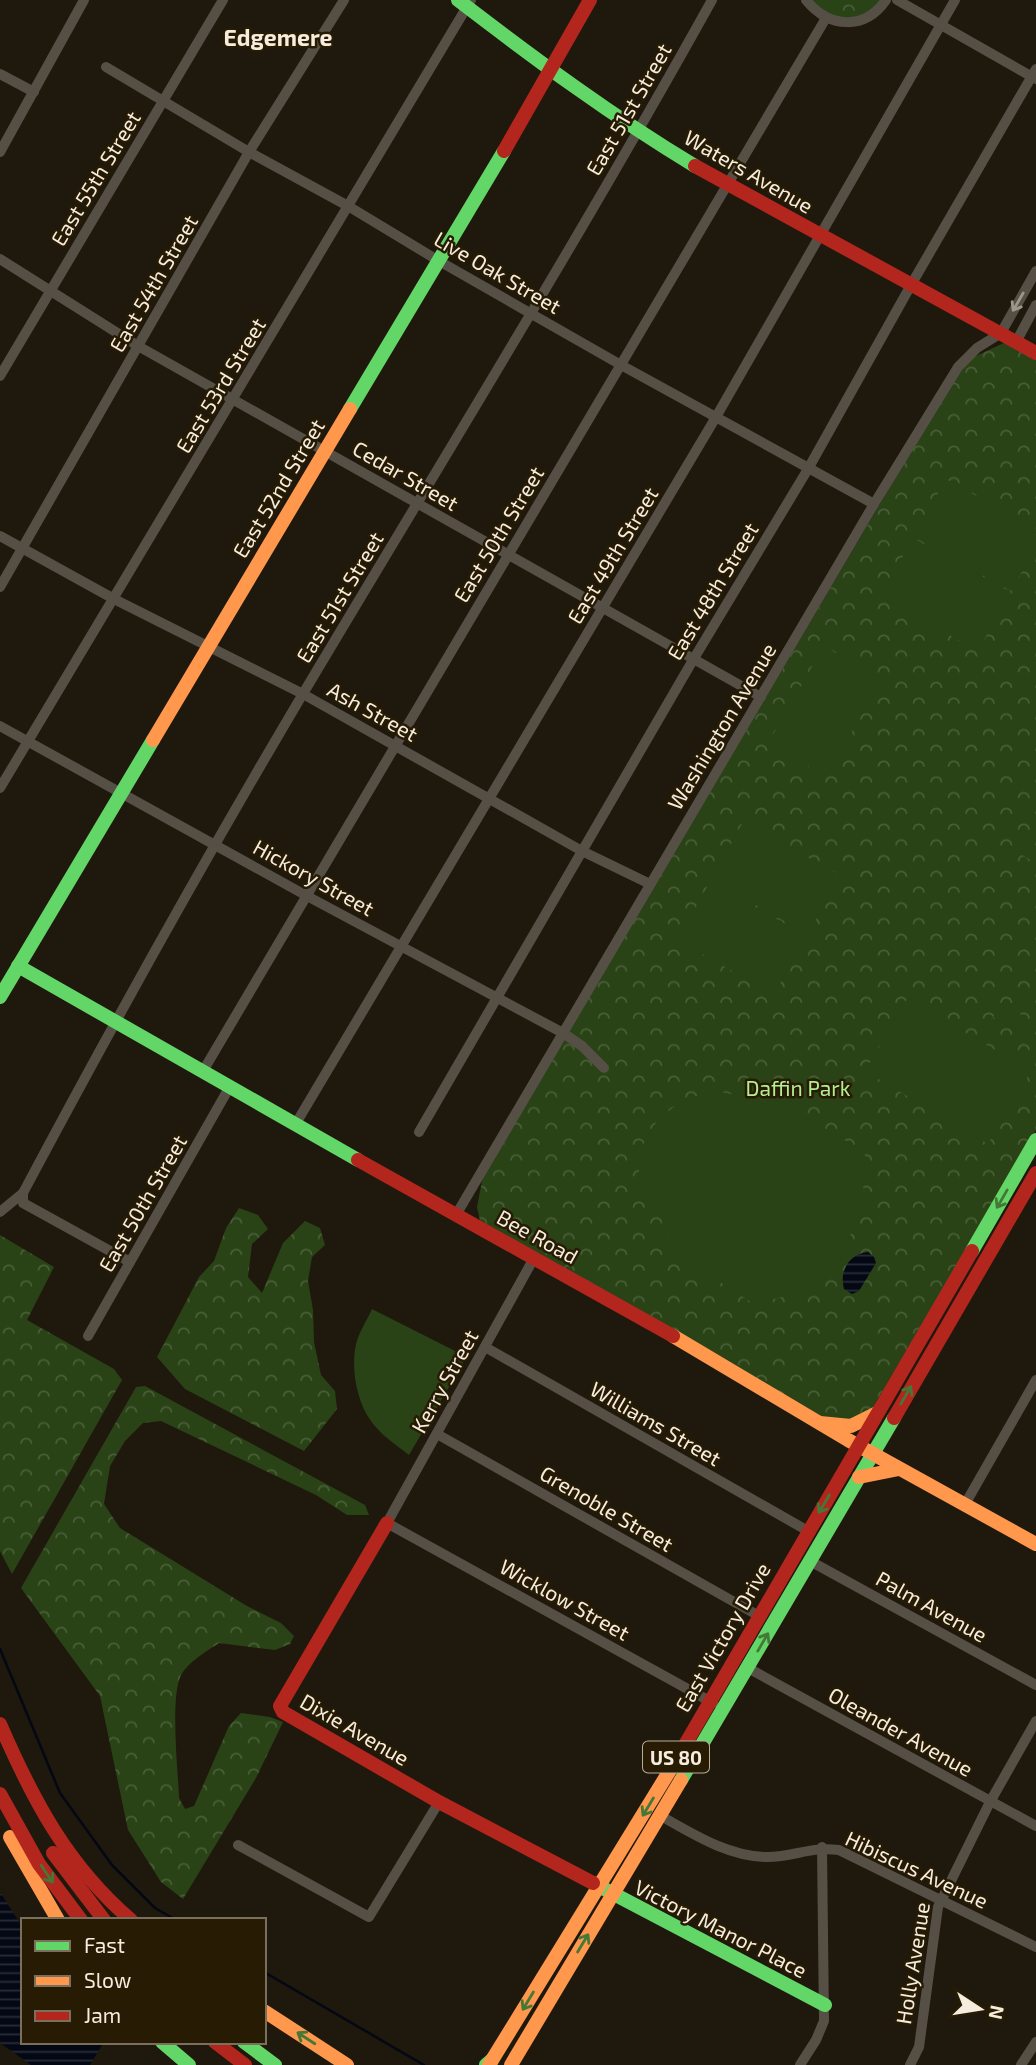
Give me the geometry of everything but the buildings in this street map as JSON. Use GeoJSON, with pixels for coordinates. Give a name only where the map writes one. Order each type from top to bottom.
{"type":"FeatureCollection","features":[{"type":"Feature","properties":{"kind":"main road","name":"East 52nd Street"},"geometry":{"type":"LineString","coordinates":[[0,998],[439,261],[590,0]]}},
{"type":"Feature","properties":{"kind":"main road","name":"Waters Avenue"},"geometry":{"type":"LineString","coordinates":[[466,2],[551,71],[639,132],[727,185],[1036,353]]}},
{"type":"Feature","properties":{"kind":"main road","name":"Bee Road"},"geometry":{"type":"LineString","coordinates":[[18,966],[229,1088],[653,1324],[872,1454],[1036,1544]]}},
{"type":"Feature","properties":{"kind":"main road","name":"East Victory Drive"},"geometry":{"type":"LineString","coordinates":[[489,2063],[648,1808],[1036,1140]]}},
{"type":"Feature","properties":{"kind":"main road","name":"East Victory Drive"},"geometry":{"type":"LineString","coordinates":[[511,2065],[724,1709],[1036,1173]]}},
{"type":"Feature","properties":{"kind":"main road"},"geometry":{"type":"LineString","coordinates":[[820,1423],[852,1426],[877,1413]]}},
{"type":"Feature","properties":{"kind":"main road"},"geometry":{"type":"LineString","coordinates":[[859,1476],[899,1469]]}},
{"type":"Feature","properties":{"kind":"main road","name":"Dixie Avenue"},"geometry":{"type":"LineString","coordinates":[[387,1522],[280,1706],[283,1712],[439,1802],[598,1888]]}},
{"type":"Feature","properties":{"kind":"main road"},"geometry":{"type":"LineString","coordinates":[[0,1724],[20,1771],[50,1828],[82,1871],[112,1905],[128,1918]]}},
{"type":"Feature","properties":{"kind":"main road"},"geometry":{"type":"LineString","coordinates":[[0,1751],[39,1829],[71,1878],[102,1918]]}},
{"type":"Feature","properties":{"kind":"main road"},"geometry":{"type":"LineString","coordinates":[[0,1794],[39,1864],[80,1918]]}},
{"type":"Feature","properties":{"kind":"main road"},"geometry":{"type":"LineString","coordinates":[[0,1815],[57,1918]]}},
{"type":"Feature","properties":{"kind":"main road","name":"Victory Manor Place"},"geometry":{"type":"LineString","coordinates":[[598,1888],[825,2006]]}},
{"type":"Feature","properties":{"kind":"main road"},"geometry":{"type":"LineString","coordinates":[[266,2012],[347,2065]]}},
{"type":"Feature","properties":{"kind":"main road"},"geometry":{"type":"LineString","coordinates":[[165,2044],[190,2065]]}},
{"type":"Feature","properties":{"kind":"main road"},"geometry":{"type":"LineString","coordinates":[[218,2044],[245,2065]]}},
{"type":"Feature","properties":{"kind":"main road"},"geometry":{"type":"LineString","coordinates":[[247,2044],[275,2065]]}},
{"type":"Feature","properties":{"kind":"street"},"geometry":{"type":"LineString","coordinates":[[0,152],[84,0]]}},
{"type":"Feature","properties":{"kind":"street","name":"East 55th Street"},"geometry":{"type":"LineString","coordinates":[[0,376],[165,102],[223,0]]}},
{"type":"Feature","properties":{"kind":"street","name":"East 54th Street"},"geometry":{"type":"LineString","coordinates":[[0,587],[249,152],[344,0]]}},
{"type":"Feature","properties":{"kind":"street","name":"East 51st Street"},"geometry":{"type":"LineString","coordinates":[[0,1212],[23,1193],[114,1021],[215,845],[639,132],[712,0]]}},
{"type":"Feature","properties":{"kind":"street"},"geometry":{"type":"LineString","coordinates":[[806,0],[815,11],[826,18],[848,22],[862,20],[879,9],[886,0]]}},
{"type":"Feature","properties":{"kind":"street"},"geometry":{"type":"LineString","coordinates":[[897,0],[1034,75]]}},
{"type":"Feature","properties":{"kind":"street","name":"East 49th Street"},"geometry":{"type":"LineString","coordinates":[[295,1125],[716,417],[955,0]]}},
{"type":"Feature","properties":{"kind":"street","name":"East 53rd Street"},"geometry":{"type":"LineString","coordinates":[[0,788],[234,399],[466,2]]}},
{"type":"Feature","properties":{"kind":"street","name":"East 50th Street"},"geometry":{"type":"LineString","coordinates":[[203,1071],[826,18]]}},
{"type":"Feature","properties":{"kind":"street","name":"Live Oak Street"},"geometry":{"type":"LineString","coordinates":[[106,67],[529,313],[874,504]]}},
{"type":"Feature","properties":{"kind":"street"},"geometry":{"type":"LineString","coordinates":[[0,74],[34,92]]}},
{"type":"Feature","properties":{"kind":"street","name":"East 48th Street"},"geometry":{"type":"LineString","coordinates":[[419,1132],[693,660],[808,469],[911,285],[1034,75]]}},
{"type":"Feature","properties":{"kind":"street","name":"Cedar Street"},"geometry":{"type":"LineString","coordinates":[[0,259],[138,346],[761,697]]}},
{"type":"Feature","properties":{"kind":"street","name":"Washington Avenue"},"geometry":{"type":"LineString","coordinates":[[456,1214],[874,504],[958,367],[977,348],[1001,333],[1036,271]]}},
{"type":"Feature","properties":{"kind":"street"},"geometry":{"type":"LineString","coordinates":[[1016,342],[1036,305]]}},
{"type":"Feature","properties":{"kind":"street","name":"Ash Street"},"geometry":{"type":"LineString","coordinates":[[0,536],[114,599],[303,694],[582,851],[650,884]]}},
{"type":"Feature","properties":{"kind":"street","name":"Hickory Street"},"geometry":{"type":"LineString","coordinates":[[0,726],[307,896],[563,1033],[582,1046],[604,1069]]}},
{"type":"Feature","properties":{"kind":"street","name":"East 50th Street"},"geometry":{"type":"LineString","coordinates":[[88,1336],[229,1088]]}},
{"type":"Feature","properties":{"kind":"street"},"geometry":{"type":"LineString","coordinates":[[23,1193],[23,1203],[130,1262]]}},
{"type":"Feature","properties":{"kind":"street","name":"Kerry Street"},"geometry":{"type":"LineString","coordinates":[[387,1522],[534,1258]]}},
{"type":"Feature","properties":{"kind":"street"},"geometry":{"type":"LineString","coordinates":[[965,1262],[979,1270]]}},
{"type":"Feature","properties":{"kind":"street","name":"Williams Street"},"geometry":{"type":"LineString","coordinates":[[485,1347],[808,1531]]}},
{"type":"Feature","properties":{"kind":"street"},"geometry":{"type":"LineString","coordinates":[[964,1506],[1036,1380]]}},
{"type":"Feature","properties":{"kind":"street","name":"Grenoble Street"},"geometry":{"type":"LineString","coordinates":[[437,1434],[759,1616]]}},
{"type":"Feature","properties":{"kind":"street","name":"Wicklow Street"},"geometry":{"type":"LineString","coordinates":[[387,1522],[724,1709]]}},
{"type":"Feature","properties":{"kind":"street","name":"Palm Avenue"},"geometry":{"type":"LineString","coordinates":[[810,1562],[1036,1685]]}},
{"type":"Feature","properties":{"kind":"street","name":"Oleander Avenue"},"geometry":{"type":"LineString","coordinates":[[748,1668],[1036,1826]]}},
{"type":"Feature","properties":{"kind":"street","name":"Holly Avenue"},"geometry":{"type":"LineString","coordinates":[[910,2065],[919,2047],[940,1901],[990,1802],[1036,1721]]}},
{"type":"Feature","properties":{"kind":"street"},"geometry":{"type":"LineString","coordinates":[[237,1845],[369,1917],[439,1802]]}},
{"type":"Feature","properties":{"kind":"street","name":"Hibiscus Avenue"},"geometry":{"type":"LineString","coordinates":[[661,1816],[701,1838],[754,1856],[771,1857],[822,1847],[839,1850],[1036,1947]]}},
{"type":"Feature","properties":{"kind":"street"},"geometry":{"type":"LineString","coordinates":[[800,2065],[824,2021],[822,1847]]}},
{"type":"Feature","properties":{"kind":"street"},"geometry":{"type":"LineString","coordinates":[[1021,2065],[1036,2042]]}},
{"type":"Feature","properties":{"kind":"green space"},"geometry":{"type":"Polygon","coordinates":[[[806,0],[886,0],[871,15],[837,21],[806,0]]]}},
{"type":"Feature","properties":{"kind":"green space","name":"Daffin Park"},"geometry":{"type":"Polygon","coordinates":[[[1006,342],[1036,359],[1036,1130],[872,1409],[844,1424],[808,1412],[480,1221],[477,1207],[483,1176],[965,361],[1006,342]]]}},
{"type":"Feature","properties":{"kind":"green space"},"geometry":{"type":"Polygon","coordinates":[[[946,479],[1036,529],[1036,547],[1011,591],[914,537],[946,479]]]}},
{"type":"Feature","properties":{"kind":"green space"},"geometry":{"type":"Polygon","coordinates":[[[913,538],[1010,592],[978,651],[881,597],[913,538]]]}},
{"type":"Feature","properties":{"kind":"green space"},"geometry":{"type":"Polygon","coordinates":[[[824,646],[882,680],[826,776],[768,743],[824,646]]]}},
{"type":"Feature","properties":{"kind":"green space"},"geometry":{"type":"Polygon","coordinates":[[[743,822],[840,875],[808,934],[711,880],[743,822]]]}},
{"type":"Feature","properties":{"kind":"green space"},"geometry":{"type":"Polygon","coordinates":[[[1024,840],[1036,847],[1036,863],[1017,852],[1024,840]]]}},
{"type":"Feature","properties":{"kind":"green space"},"geometry":{"type":"Polygon","coordinates":[[[710,882],[807,936],[774,994],[677,940],[710,882]]]}},
{"type":"Feature","properties":{"kind":"green space"},"geometry":{"type":"Polygon","coordinates":[[[907,999],[1031,1071],[988,1144],[865,1071],[907,999]]]}},
{"type":"Feature","properties":{"kind":"green space"},"geometry":{"type":"Polygon","coordinates":[[[1002,1002],[1026,1018],[1017,1032],[993,1017],[1002,1002]]]}},
{"type":"Feature","properties":{"kind":"green space"},"geometry":{"type":"Polygon","coordinates":[[[743,1082],[865,1152],[862,1215],[820,1287],[754,1304],[664,1245],[673,1227],[650,1204],[642,1187],[639,1170],[646,1138],[667,1112],[681,1103],[709,1092],[735,1095],[743,1082]]]}},
{"type":"Feature","properties":{"kind":"green space"},"geometry":{"type":"Polygon","coordinates":[[[239,1208],[258,1215],[268,1229],[252,1244],[248,1277],[262,1293],[283,1243],[305,1221],[320,1228],[325,1245],[312,1257],[308,1281],[313,1310],[314,1342],[321,1375],[335,1391],[337,1409],[304,1451],[185,1389],[157,1357],[199,1277],[214,1261],[226,1228],[239,1208]]]}},
{"type":"Feature","properties":{"kind":"green space"},"geometry":{"type":"Polygon","coordinates":[[[0,1235],[54,1267],[27,1320],[114,1369],[122,1380],[12,1574],[0,1551],[0,1235]]]}},
{"type":"Feature","properties":{"kind":"green space"},"geometry":{"type":"Polygon","coordinates":[[[372,1309],[461,1354],[463,1363],[409,1455],[373,1423],[358,1392],[354,1362],[356,1344],[372,1309]]]}},
{"type":"Feature","properties":{"kind":"green space"},"geometry":{"type":"Polygon","coordinates":[[[145,1386],[365,1505],[369,1515],[347,1515],[316,1495],[161,1421],[143,1423],[125,1441],[110,1466],[104,1504],[120,1528],[247,1606],[281,1623],[294,1636],[290,1644],[275,1650],[219,1643],[193,1661],[181,1675],[176,1700],[176,1735],[179,1798],[185,1809],[194,1806],[229,1726],[241,1713],[270,1717],[283,1722],[256,1778],[183,1899],[161,1882],[128,1830],[100,1696],[21,1588],[136,1387],[145,1386]]]}},
{"type":"Feature","properties":{"kind":"shaded area"},"geometry":{"type":"Polygon","coordinates":[[[868,1252],[876,1263],[859,1291],[852,1294],[844,1289],[844,1270],[856,1256],[868,1252]]]}},
{"type":"Feature","properties":{"kind":"shaded area"},"geometry":{"type":"Polygon","coordinates":[[[0,1892],[21,1925],[21,2044],[103,2044],[90,2065],[31,2065],[0,2043],[0,1892]]]}},
{"type":"Feature","properties":{"kind":"waterway"},"geometry":{"type":"LineString","coordinates":[[0,1649],[60,1793],[112,1865],[155,1908],[172,1918]]}},
{"type":"Feature","properties":{"kind":"waterway"},"geometry":{"type":"LineString","coordinates":[[266,1973],[424,2065]]}},
{"type":"Feature","properties":{"kind":"traffic: fast"},"geometry":{"type":"LineString","coordinates":[[458,0],[574,86],[695,166]]}},
{"type":"Feature","properties":{"kind":"traffic: fast"},"geometry":{"type":"LineString","coordinates":[[350,409],[504,151]]}},
{"type":"Feature","properties":{"kind":"traffic: fast"},"geometry":{"type":"LineString","coordinates":[[0,997],[153,740]]}},
{"type":"Feature","properties":{"kind":"traffic: fast"},"geometry":{"type":"LineString","coordinates":[[18,966],[358,1160]]}},
{"type":"Feature","properties":{"kind":"traffic: fast"},"geometry":{"type":"LineString","coordinates":[[972,1251],[1036,1140]]}},
{"type":"Feature","properties":{"kind":"traffic: fast"},"geometry":{"type":"LineString","coordinates":[[681,1780],[894,1418]]}},
{"type":"Feature","properties":{"kind":"traffic: fast"},"geometry":{"type":"LineString","coordinates":[[593,1883],[825,2005]]}},
{"type":"Feature","properties":{"kind":"traffic: fast"},"geometry":{"type":"LineString","coordinates":[[164,2044],[189,2065]]}},
{"type":"Feature","properties":{"kind":"traffic: fast"},"geometry":{"type":"LineString","coordinates":[[247,2044],[275,2065]]}},
{"type":"Feature","properties":{"kind":"traffic: fast"},"geometry":{"type":"LineString","coordinates":[[486,2065],[492,2060]]}},
{"type":"Feature","properties":{"kind":"traffic: slow"},"geometry":{"type":"LineString","coordinates":[[153,740],[350,409]]}},
{"type":"Feature","properties":{"kind":"traffic: slow"},"geometry":{"type":"LineString","coordinates":[[673,1336],[848,1440],[1036,1544]]}},
{"type":"Feature","properties":{"kind":"traffic: slow"},"geometry":{"type":"LineString","coordinates":[[820,1423],[851,1426],[877,1413]]}},
{"type":"Feature","properties":{"kind":"traffic: slow"},"geometry":{"type":"LineString","coordinates":[[859,1477],[899,1469]]}},
{"type":"Feature","properties":{"kind":"traffic: slow"},"geometry":{"type":"LineString","coordinates":[[489,2065],[675,1762]]}},
{"type":"Feature","properties":{"kind":"traffic: slow"},"geometry":{"type":"LineString","coordinates":[[511,2065],[681,1780]]}},
{"type":"Feature","properties":{"kind":"traffic: slow"},"geometry":{"type":"LineString","coordinates":[[10,1837],[57,1918]]}},
{"type":"Feature","properties":{"kind":"traffic: slow"},"geometry":{"type":"LineString","coordinates":[[266,2012],[347,2065]]}},
{"type":"Feature","properties":{"kind":"traffic: jam"},"geometry":{"type":"LineString","coordinates":[[504,151],[590,0]]}},
{"type":"Feature","properties":{"kind":"traffic: jam"},"geometry":{"type":"LineString","coordinates":[[695,166],[1036,353]]}},
{"type":"Feature","properties":{"kind":"traffic: jam"},"geometry":{"type":"LineString","coordinates":[[358,1160],[673,1336]]}},
{"type":"Feature","properties":{"kind":"traffic: jam"},"geometry":{"type":"LineString","coordinates":[[894,1418],[1036,1173]]}},
{"type":"Feature","properties":{"kind":"traffic: jam"},"geometry":{"type":"LineString","coordinates":[[675,1762],[972,1251]]}},
{"type":"Feature","properties":{"kind":"traffic: jam"},"geometry":{"type":"LineString","coordinates":[[387,1523],[280,1706],[283,1712],[439,1802],[593,1883]]}},
{"type":"Feature","properties":{"kind":"traffic: jam"},"geometry":{"type":"LineString","coordinates":[[0,1724],[25,1779],[54,1830],[88,1877],[129,1918]]}},
{"type":"Feature","properties":{"kind":"traffic: jam"},"geometry":{"type":"LineString","coordinates":[[0,1794],[39,1864],[80,1918]]}},
{"type":"Feature","properties":{"kind":"traffic: jam"},"geometry":{"type":"LineString","coordinates":[[53,1853],[102,1918]]}},
{"type":"Feature","properties":{"kind":"traffic: jam"},"geometry":{"type":"LineString","coordinates":[[218,2044],[245,2065]]}},
{"type":"Feature","properties":{"kind":"district","name":"Edgemere"},"geometry":{"type":"Point","coordinates":[278,37]}}]}
